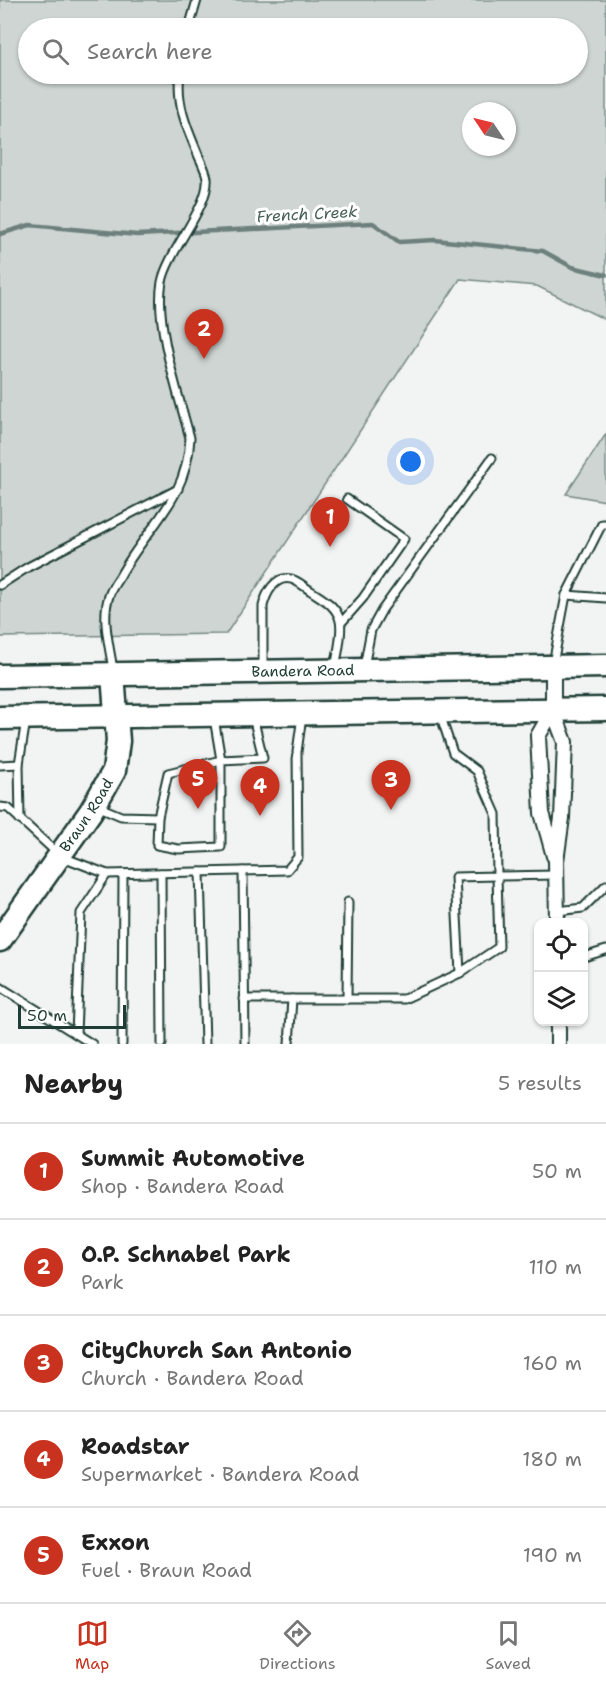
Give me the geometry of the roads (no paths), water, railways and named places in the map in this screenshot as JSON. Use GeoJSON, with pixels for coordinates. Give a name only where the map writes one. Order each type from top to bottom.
{"type":"FeatureCollection","features":[{"type":"Feature","properties":{"kind":"main road","name":"Bandera Road"},"geometry":{"type":"LineString","coordinates":[[0,676],[606,666]]}},
{"type":"Feature","properties":{"kind":"main road","name":"Braun Road"},"geometry":{"type":"LineString","coordinates":[[0,940],[95,806],[114,771],[118,741],[113,674]]}},
{"type":"Feature","properties":{"kind":"main road"},"geometry":{"type":"LineString","coordinates":[[0,718],[606,709]]}},
{"type":"Feature","properties":{"kind":"street"},"geometry":{"type":"LineString","coordinates":[[553,667],[553,710],[565,742],[562,818],[556,861],[557,917]]}},
{"type":"Feature","properties":{"kind":"street"},"geometry":{"type":"LineString","coordinates":[[553,710],[538,736],[542,813],[556,861]]}},
{"type":"Feature","properties":{"kind":"street"},"geometry":{"type":"LineString","coordinates":[[558,1026],[558,1044]]}},
{"type":"Feature","properties":{"kind":"lane"},"geometry":{"type":"LineString","coordinates":[[192,18],[197,0]]}},
{"type":"Feature","properties":{"kind":"lane"},"geometry":{"type":"LineString","coordinates":[[113,674],[106,616],[108,597],[126,565],[171,502],[183,478],[189,456],[190,438],[159,306],[162,280],[199,206],[205,192],[207,178],[183,118],[177,90],[178,84]]}},
{"type":"Feature","properties":{"kind":"lane"},"geometry":{"type":"LineString","coordinates":[[363,670],[371,630],[382,610],[492,458]]}},
{"type":"Feature","properties":{"kind":"lane"},"geometry":{"type":"LineString","coordinates":[[0,585],[28,567],[178,489]]}},
{"type":"Feature","properties":{"kind":"lane"},"geometry":{"type":"LineString","coordinates":[[341,622],[363,598],[404,539],[347,499]]}},
{"type":"Feature","properties":{"kind":"lane"},"geometry":{"type":"LineString","coordinates":[[553,667],[566,595],[602,524],[606,524]]}},
{"type":"Feature","properties":{"kind":"lane"},"geometry":{"type":"LineString","coordinates":[[263,671],[263,606],[266,596],[273,585],[282,580],[291,579],[327,602],[336,611],[341,622],[335,670]]}},
{"type":"Feature","properties":{"kind":"lane"},"geometry":{"type":"LineString","coordinates":[[566,595],[606,598]]}},
{"type":"Feature","properties":{"kind":"lane"},"geometry":{"type":"LineString","coordinates":[[244,999],[404,999],[460,973],[498,947],[496,814],[477,771],[453,753],[439,712]]}},
{"type":"Feature","properties":{"kind":"lane"},"geometry":{"type":"LineString","coordinates":[[214,715],[221,760],[221,847],[178,849],[157,845],[158,817],[168,772],[221,760],[263,758],[253,714]]}},
{"type":"Feature","properties":{"kind":"lane"},"geometry":{"type":"LineString","coordinates":[[0,807],[8,808],[60,856],[107,874],[287,870],[298,857],[297,752],[302,714]]}},
{"type":"Feature","properties":{"kind":"lane"},"geometry":{"type":"LineString","coordinates":[[20,820],[19,764],[26,717]]}},
{"type":"Feature","properties":{"kind":"lane"},"geometry":{"type":"LineString","coordinates":[[0,765],[19,764]]}},
{"type":"Feature","properties":{"kind":"lane"},"geometry":{"type":"LineString","coordinates":[[95,806],[121,816],[158,817]]}},
{"type":"Feature","properties":{"kind":"lane"},"geometry":{"type":"LineString","coordinates":[[243,871],[245,1044]]}},
{"type":"Feature","properties":{"kind":"lane"},"geometry":{"type":"LineString","coordinates":[[201,872],[205,1044]]}},
{"type":"Feature","properties":{"kind":"lane"},"geometry":{"type":"LineString","coordinates":[[161,873],[162,1044]]}},
{"type":"Feature","properties":{"kind":"lane"},"geometry":{"type":"LineString","coordinates":[[76,1034],[81,912],[107,874]]}},
{"type":"Feature","properties":{"kind":"lane"},"geometry":{"type":"LineString","coordinates":[[122,1044],[123,874]]}},
{"type":"Feature","properties":{"kind":"lane"},"geometry":{"type":"LineString","coordinates":[[460,973],[455,877],[556,875]]}},
{"type":"Feature","properties":{"kind":"lane"},"geometry":{"type":"LineString","coordinates":[[557,917],[583,908],[606,885]]}},
{"type":"Feature","properties":{"kind":"lane"},"geometry":{"type":"LineString","coordinates":[[347,999],[348,902]]}},
{"type":"Feature","properties":{"kind":"lane"},"geometry":{"type":"LineString","coordinates":[[588,956],[606,950]]}},
{"type":"Feature","properties":{"kind":"lane"},"geometry":{"type":"LineString","coordinates":[[0,987],[92,1044]]}},
{"type":"Feature","properties":{"kind":"lane"},"geometry":{"type":"LineString","coordinates":[[289,1044],[292,999]]}},
{"type":"Feature","properties":{"kind":"waterway","name":"French Creek"},"geometry":{"type":"LineString","coordinates":[[0,234],[30,225],[137,235],[373,223],[399,242],[435,240],[543,251],[572,267],[606,275]]}},
{"type":"Feature","properties":{"kind":"place","name":"O.P. Schnabel Park"},"geometry":{"type":"Point","coordinates":[204,359]}},
{"type":"Feature","properties":{"kind":"place","name":"Summit Automotive"},"geometry":{"type":"Point","coordinates":[330,547]}},
{"type":"Feature","properties":{"kind":"place","name":"Exxon"},"geometry":{"type":"Point","coordinates":[198,809]}},
{"type":"Feature","properties":{"kind":"place","name":"CityChurch San Antonio"},"geometry":{"type":"Point","coordinates":[391,810]}},
{"type":"Feature","properties":{"kind":"place","name":"Roadstar"},"geometry":{"type":"Point","coordinates":[260,816]}}]}
